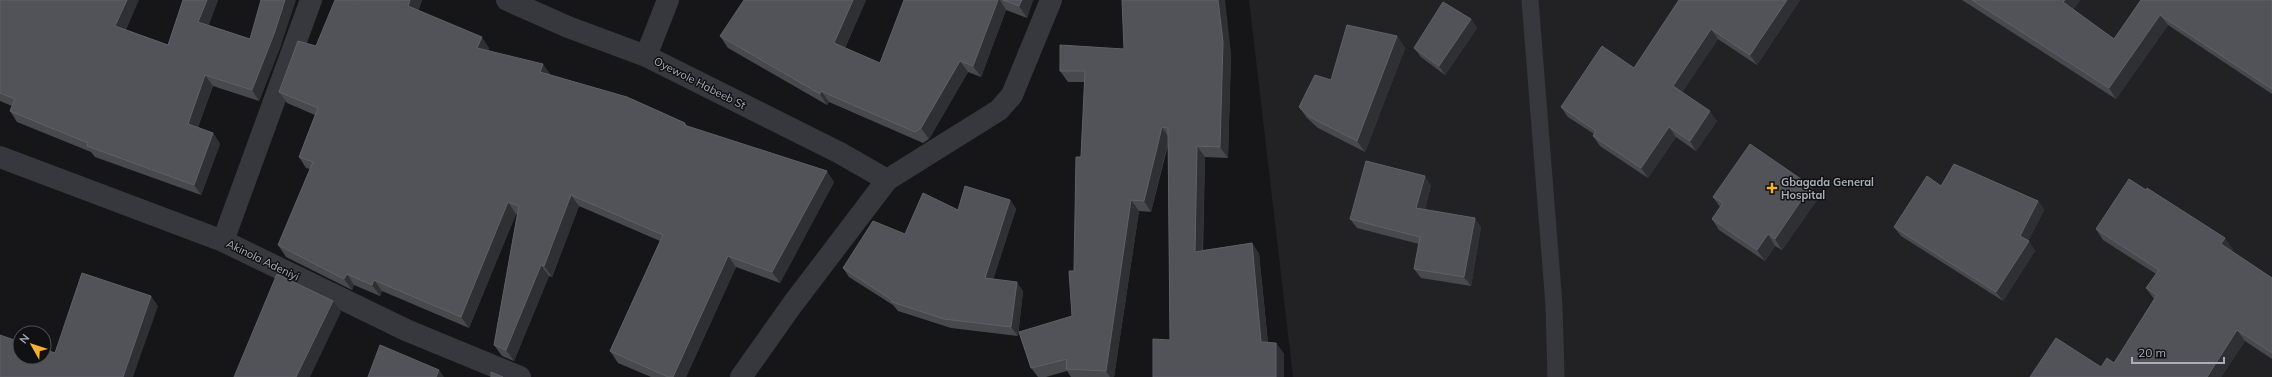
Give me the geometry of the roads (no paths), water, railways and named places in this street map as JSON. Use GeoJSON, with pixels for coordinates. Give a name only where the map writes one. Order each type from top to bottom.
{"type":"FeatureCollection","features":[{"type":"Feature","properties":{"kind":"street"},"geometry":{"type":"LineString","coordinates":[[223,241],[310,0]]}},
{"type":"Feature","properties":{"kind":"street","name":"Oyewole Habeeb St"},"geometry":{"type":"LineString","coordinates":[[507,0],[549,17],[568,27],[646,56],[840,153],[887,180]]}},
{"type":"Feature","properties":{"kind":"street"},"geometry":{"type":"LineString","coordinates":[[646,56],[668,0]]}},
{"type":"Feature","properties":{"kind":"street"},"geometry":{"type":"LineString","coordinates":[[741,377],[792,305],[887,180],[999,110],[1012,95],[1051,0]]}},
{"type":"Feature","properties":{"kind":"street","name":"Akinola Adeniyi"},"geometry":{"type":"LineString","coordinates":[[0,157],[223,241],[406,330],[520,377]]}},
{"type":"Feature","properties":{"kind":"lane"},"geometry":{"type":"LineString","coordinates":[[1530,0],[1554,304],[1556,377]]}},
{"type":"Feature","properties":{"kind":"place","name":"Gbagada General Hospital"},"geometry":{"type":"Point","coordinates":[1772,188]}}]}
